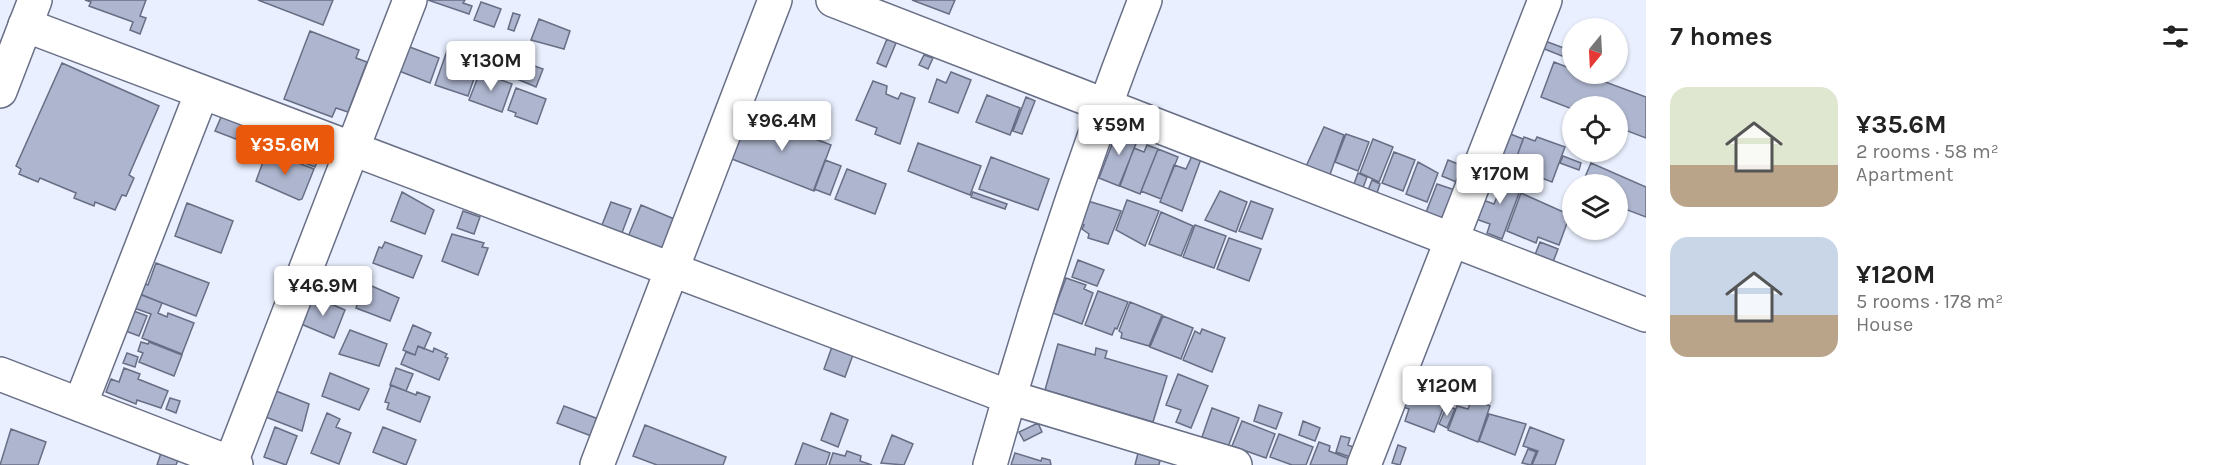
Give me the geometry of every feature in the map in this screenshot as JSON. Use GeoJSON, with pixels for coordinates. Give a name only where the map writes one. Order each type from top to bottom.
{"type":"FeatureCollection","features":[{"type":"Feature","properties":{"kind":"street"},"geometry":{"type":"LineString","coordinates":[[0,374],[233,464],[410,0]]}},
{"type":"Feature","properties":{"kind":"street"},"geometry":{"type":"LineString","coordinates":[[597,465],[674,270],[775,0]]}},
{"type":"Feature","properties":{"kind":"street"},"geometry":{"type":"LineString","coordinates":[[832,0],[1646,315]]}},
{"type":"Feature","properties":{"kind":"street"},"geometry":{"type":"LineString","coordinates":[[990,465],[1009,397],[1104,106],[1145,0]]}},
{"type":"Feature","properties":{"kind":"street"},"geometry":{"type":"LineString","coordinates":[[1364,465],[1545,0]]}},
{"type":"Feature","properties":{"kind":"street"},"geometry":{"type":"LineString","coordinates":[[0,91],[30,13],[202,92],[1009,397],[1235,465]]}},
{"type":"Feature","properties":{"kind":"street"},"geometry":{"type":"LineString","coordinates":[[80,405],[202,92]]}},
{"type":"Feature","properties":{"kind":"building"},"geometry":{"type":"Polygon","coordinates":[[[85,0],[146,0],[140,16],[146,18],[140,34],[130,30],[133,22],[89,6],[91,2],[85,0]]]}},
{"type":"Feature","properties":{"kind":"building"},"geometry":{"type":"Polygon","coordinates":[[[258,0],[333,0],[323,25],[258,0]]]}},
{"type":"Feature","properties":{"kind":"building"},"geometry":{"type":"Polygon","coordinates":[[[428,0],[465,0],[463,3],[472,6],[469,14],[428,0]]]}},
{"type":"Feature","properties":{"kind":"building"},"geometry":{"type":"Polygon","coordinates":[[[912,0],[955,0],[949,14],[912,0]]]}},
{"type":"Feature","properties":{"kind":"building"},"geometry":{"type":"Polygon","coordinates":[[[481,2],[501,9],[494,27],[474,20],[481,2]]]}},
{"type":"Feature","properties":{"kind":"building"},"geometry":{"type":"Polygon","coordinates":[[[513,13],[520,15],[514,31],[508,29],[513,13]]]}},
{"type":"Feature","properties":{"kind":"building"},"geometry":{"type":"Polygon","coordinates":[[[539,19],[570,31],[564,49],[531,40],[539,19]]]}},
{"type":"Feature","properties":{"kind":"building"},"geometry":{"type":"Polygon","coordinates":[[[310,31],[359,50],[356,58],[367,62],[348,112],[336,108],[332,117],[284,99],[310,31]]]}},
{"type":"Feature","properties":{"kind":"building"},"geometry":{"type":"Polygon","coordinates":[[[887,39],[896,43],[886,67],[877,63],[887,39]]]}},
{"type":"Feature","properties":{"kind":"building"},"geometry":{"type":"Polygon","coordinates":[[[1545,41],[1562,47],[1562,56],[1542,48],[1545,41]]]}},
{"type":"Feature","properties":{"kind":"building"},"geometry":{"type":"Polygon","coordinates":[[[407,46],[439,58],[430,83],[399,71],[407,46]]]}},
{"type":"Feature","properties":{"kind":"building"},"geometry":{"type":"Polygon","coordinates":[[[488,46],[523,60],[516,76],[482,62],[488,46]]]}},
{"type":"Feature","properties":{"kind":"building"},"geometry":{"type":"Polygon","coordinates":[[[448,48],[461,53],[459,60],[478,67],[468,96],[435,85],[448,48]]]}},
{"type":"Feature","properties":{"kind":"building"},"geometry":{"type":"Polygon","coordinates":[[[924,55],[933,58],[928,69],[919,65],[924,55]]]}},
{"type":"Feature","properties":{"kind":"building"},"geometry":{"type":"Polygon","coordinates":[[[523,62],[543,69],[536,87],[517,79],[523,62]]]}},
{"type":"Feature","properties":{"kind":"building"},"geometry":{"type":"Polygon","coordinates":[[[1554,62],[1562,65],[1562,84],[1611,84],[1646,97],[1646,138],[1628,131],[1628,96],[1562,96],[1562,105],[1541,97],[1554,62]]]}},
{"type":"Feature","properties":{"kind":"building"},"geometry":{"type":"Polygon","coordinates":[[[62,63],[159,106],[129,175],[134,178],[126,196],[122,195],[115,210],[95,202],[94,206],[74,198],[76,193],[40,178],[38,182],[19,174],[21,169],[16,166],[62,63]]]}},
{"type":"Feature","properties":{"kind":"building"},"geometry":{"type":"Polygon","coordinates":[[[480,72],[512,84],[502,112],[469,100],[480,72]]]}},
{"type":"Feature","properties":{"kind":"building"},"geometry":{"type":"Polygon","coordinates":[[[951,72],[971,80],[958,113],[929,102],[937,79],[946,83],[951,72]]]}},
{"type":"Feature","properties":{"kind":"building"},"geometry":{"type":"Polygon","coordinates":[[[873,81],[887,86],[886,94],[898,99],[901,93],[915,98],[900,144],[875,134],[877,128],[856,120],[873,81]]]}},
{"type":"Feature","properties":{"kind":"building"},"geometry":{"type":"Polygon","coordinates":[[[516,88],[546,99],[537,124],[515,116],[516,113],[508,110],[516,88]]]}},
{"type":"Feature","properties":{"kind":"building"},"geometry":{"type":"Polygon","coordinates":[[[987,95],[1020,108],[1010,135],[976,122],[987,95]]]}},
{"type":"Feature","properties":{"kind":"building"},"geometry":{"type":"Polygon","coordinates":[[[1026,97],[1035,101],[1022,134],[1013,131],[1026,97]]]}},
{"type":"Feature","properties":{"kind":"building"},"geometry":{"type":"Polygon","coordinates":[[[749,114],[831,145],[814,191],[732,159],[749,114]]]}},
{"type":"Feature","properties":{"kind":"building"},"geometry":{"type":"Polygon","coordinates":[[[222,115],[269,130],[262,149],[215,131],[222,115]]]}},
{"type":"Feature","properties":{"kind":"building"},"geometry":{"type":"Polygon","coordinates":[[[1119,126],[1140,134],[1119,186],[1099,178],[1119,126]]]}},
{"type":"Feature","properties":{"kind":"building"},"geometry":{"type":"Polygon","coordinates":[[[1324,127],[1344,135],[1327,183],[1303,173],[1324,127]]]}},
{"type":"Feature","properties":{"kind":"building"},"geometry":{"type":"Polygon","coordinates":[[[1508,133],[1523,139],[1515,162],[1499,156],[1508,133]]]}},
{"type":"Feature","properties":{"kind":"building"},"geometry":{"type":"Polygon","coordinates":[[[1346,134],[1369,142],[1358,171],[1335,162],[1346,134]]]}},
{"type":"Feature","properties":{"kind":"building"},"geometry":{"type":"Polygon","coordinates":[[[1524,137],[1535,141],[1537,137],[1562,146],[1562,155],[1552,182],[1513,167],[1524,137]]]}},
{"type":"Feature","properties":{"kind":"building"},"geometry":{"type":"Polygon","coordinates":[[[1373,139],[1393,147],[1379,182],[1360,173],[1373,139]]]}},
{"type":"Feature","properties":{"kind":"building"},"geometry":{"type":"Polygon","coordinates":[[[305,140],[323,147],[315,167],[297,160],[305,140]]]}},
{"type":"Feature","properties":{"kind":"building"},"geometry":{"type":"Polygon","coordinates":[[[918,143],[981,166],[970,195],[908,171],[918,143]]]}},
{"type":"Feature","properties":{"kind":"building"},"geometry":{"type":"Polygon","coordinates":[[[1147,145],[1158,149],[1140,194],[1120,186],[1134,148],[1144,152],[1147,145]]]}},
{"type":"Feature","properties":{"kind":"building"},"geometry":{"type":"Polygon","coordinates":[[[1158,149],[1178,157],[1161,199],[1141,191],[1158,149]]]}},
{"type":"Feature","properties":{"kind":"building"},"geometry":{"type":"Polygon","coordinates":[[[267,151],[314,169],[302,199],[299,200],[256,181],[267,151]]]}},
{"type":"Feature","properties":{"kind":"building"},"geometry":{"type":"Polygon","coordinates":[[[1394,152],[1415,160],[1403,191],[1382,183],[1394,152]]]}},
{"type":"Feature","properties":{"kind":"building"},"geometry":{"type":"Polygon","coordinates":[[[1192,156],[1201,159],[1182,211],[1160,202],[1174,165],[1186,169],[1192,156]]]}},
{"type":"Feature","properties":{"kind":"building"},"geometry":{"type":"Polygon","coordinates":[[[991,157],[1049,179],[1038,210],[979,189],[991,157]]]}},
{"type":"Feature","properties":{"kind":"building"},"geometry":{"type":"Polygon","coordinates":[[[1562,158],[1562,162],[1581,163],[1579,170],[1560,163],[1562,158]]]}},
{"type":"Feature","properties":{"kind":"building"},"geometry":{"type":"Polygon","coordinates":[[[825,160],[841,166],[830,195],[814,189],[825,160]]]}},
{"type":"Feature","properties":{"kind":"building"},"geometry":{"type":"Polygon","coordinates":[[[1448,160],[1468,168],[1461,184],[1442,176],[1448,160]]]}},
{"type":"Feature","properties":{"kind":"building"},"geometry":{"type":"Polygon","coordinates":[[[1418,162],[1438,173],[1427,202],[1406,194],[1418,162]]]}},
{"type":"Feature","properties":{"kind":"building"},"geometry":{"type":"Polygon","coordinates":[[[1591,163],[1616,174],[1586,174],[1591,163]]]}},
{"type":"Feature","properties":{"kind":"building"},"geometry":{"type":"Polygon","coordinates":[[[847,169],[886,184],[875,214],[835,199],[847,169]]]}},
{"type":"Feature","properties":{"kind":"building"},"geometry":{"type":"Polygon","coordinates":[[[1358,173],[1367,177],[1360,196],[1351,192],[1358,173]]]}},
{"type":"Feature","properties":{"kind":"building"},"geometry":{"type":"Polygon","coordinates":[[[1494,174],[1519,181],[1518,183],[1522,185],[1502,239],[1487,233],[1490,224],[1476,219],[1483,200],[1494,204],[1499,192],[1489,188],[1494,174]]]}},
{"type":"Feature","properties":{"kind":"building"},"geometry":{"type":"Polygon","coordinates":[[[1628,179],[1646,187],[1646,217],[1628,210],[1628,179]]]}},
{"type":"Feature","properties":{"kind":"building"},"geometry":{"type":"Polygon","coordinates":[[[1372,180],[1380,184],[1374,202],[1365,198],[1372,180]]]}},
{"type":"Feature","properties":{"kind":"building"},"geometry":{"type":"Polygon","coordinates":[[[1437,184],[1458,191],[1446,221],[1425,215],[1437,184]]]}},
{"type":"Feature","properties":{"kind":"building"},"geometry":{"type":"Polygon","coordinates":[[[1220,191],[1247,202],[1236,232],[1205,220],[1220,191]]]}},
{"type":"Feature","properties":{"kind":"building"},"geometry":{"type":"Polygon","coordinates":[[[402,192],[434,210],[425,234],[391,221],[402,192]]]}},
{"type":"Feature","properties":{"kind":"building"},"geometry":{"type":"Polygon","coordinates":[[[973,192],[1007,204],[1005,209],[971,197],[973,192]]]}},
{"type":"Feature","properties":{"kind":"building"},"geometry":{"type":"Polygon","coordinates":[[[1521,193],[1562,211],[1562,237],[1559,245],[1538,237],[1536,243],[1507,231],[1521,193]]]}},
{"type":"Feature","properties":{"kind":"building"},"geometry":{"type":"Polygon","coordinates":[[[1127,200],[1159,211],[1145,246],[1116,230],[1127,200]]]}},
{"type":"Feature","properties":{"kind":"building"},"geometry":{"type":"Polygon","coordinates":[[[1088,201],[1121,211],[1108,244],[1088,238],[1089,234],[1082,229],[1084,225],[1080,223],[1088,201]]]}},
{"type":"Feature","properties":{"kind":"building"},"geometry":{"type":"Polygon","coordinates":[[[1251,201],[1273,209],[1262,239],[1239,231],[1251,201]]]}},
{"type":"Feature","properties":{"kind":"building"},"geometry":{"type":"Polygon","coordinates":[[[611,202],[631,209],[620,238],[600,230],[611,202]]]}},
{"type":"Feature","properties":{"kind":"building"},"geometry":{"type":"Polygon","coordinates":[[[187,203],[233,221],[221,253],[175,236],[187,203]]]}},
{"type":"Feature","properties":{"kind":"building"},"geometry":{"type":"Polygon","coordinates":[[[641,205],[679,221],[665,257],[626,242],[641,205]]]}},
{"type":"Feature","properties":{"kind":"building"},"geometry":{"type":"Polygon","coordinates":[[[463,211],[480,217],[474,234],[457,228],[463,211]]]}},
{"type":"Feature","properties":{"kind":"building"},"geometry":{"type":"Polygon","coordinates":[[[1161,212],[1193,226],[1181,256],[1149,244],[1161,212]]]}},
{"type":"Feature","properties":{"kind":"building"},"geometry":{"type":"Polygon","coordinates":[[[1195,225],[1226,236],[1214,268],[1183,257],[1195,225]]]}},
{"type":"Feature","properties":{"kind":"building"},"geometry":{"type":"Polygon","coordinates":[[[452,234],[484,243],[482,247],[488,248],[478,275],[442,261],[452,234]]]}},
{"type":"Feature","properties":{"kind":"building"},"geometry":{"type":"Polygon","coordinates":[[[1229,238],[1261,249],[1249,281],[1217,269],[1229,238]]]}},
{"type":"Feature","properties":{"kind":"building"},"geometry":{"type":"Polygon","coordinates":[[[385,242],[422,256],[413,278],[373,263],[379,247],[382,248],[385,242]]]}},
{"type":"Feature","properties":{"kind":"building"},"geometry":{"type":"Polygon","coordinates":[[[1540,242],[1558,249],[1551,267],[1533,260],[1540,242]]]}},
{"type":"Feature","properties":{"kind":"building"},"geometry":{"type":"Polygon","coordinates":[[[1078,260],[1104,270],[1097,286],[1072,277],[1078,260]]]}},
{"type":"Feature","properties":{"kind":"building"},"geometry":{"type":"Polygon","coordinates":[[[156,263],[209,283],[196,316],[139,294],[143,283],[148,285],[156,263]]]}},
{"type":"Feature","properties":{"kind":"building"},"geometry":{"type":"Polygon","coordinates":[[[1066,278],[1086,285],[1084,289],[1093,293],[1082,324],[1053,313],[1066,278]]]}},
{"type":"Feature","properties":{"kind":"building"},"geometry":{"type":"Polygon","coordinates":[[[315,280],[331,287],[325,300],[310,294],[315,280]]]}},
{"type":"Feature","properties":{"kind":"building"},"geometry":{"type":"Polygon","coordinates":[[[365,283],[399,298],[390,321],[356,308],[365,283]]]}},
{"type":"Feature","properties":{"kind":"building"},"geometry":{"type":"Polygon","coordinates":[[[1098,291],[1128,302],[1117,329],[1115,328],[1112,335],[1085,325],[1098,291]]]}},
{"type":"Feature","properties":{"kind":"building"},"geometry":{"type":"Polygon","coordinates":[[[140,294],[162,303],[158,313],[167,317],[168,313],[194,323],[182,354],[142,338],[151,314],[134,308],[140,294]]]}},
{"type":"Feature","properties":{"kind":"building"},"geometry":{"type":"Polygon","coordinates":[[[310,295],[345,310],[334,338],[301,324],[310,295]]]}},
{"type":"Feature","properties":{"kind":"building"},"geometry":{"type":"Polygon","coordinates":[[[1130,302],[1162,315],[1149,346],[1121,338],[1122,333],[1119,331],[1130,302]]]}},
{"type":"Feature","properties":{"kind":"building"},"geometry":{"type":"Polygon","coordinates":[[[131,310],[147,316],[139,336],[123,330],[131,310]]]}},
{"type":"Feature","properties":{"kind":"building"},"geometry":{"type":"Polygon","coordinates":[[[1163,316],[1193,328],[1181,359],[1150,347],[1163,316]]]}},
{"type":"Feature","properties":{"kind":"building"},"geometry":{"type":"Polygon","coordinates":[[[413,325],[431,333],[424,349],[418,346],[415,355],[403,350],[413,325]]]}},
{"type":"Feature","properties":{"kind":"building"},"geometry":{"type":"Polygon","coordinates":[[[1202,329],[1225,338],[1212,372],[1183,360],[1195,331],[1200,334],[1202,329]]]}},
{"type":"Feature","properties":{"kind":"building"},"geometry":{"type":"Polygon","coordinates":[[[350,330],[387,344],[379,366],[339,354],[350,330]]]}},
{"type":"Feature","properties":{"kind":"building"},"geometry":{"type":"Polygon","coordinates":[[[141,342],[148,344],[149,342],[182,355],[174,376],[139,362],[143,353],[138,351],[141,342]]]}},
{"type":"Feature","properties":{"kind":"building"},"geometry":{"type":"Polygon","coordinates":[[[833,344],[854,352],[845,377],[824,369],[833,344]]]}},
{"type":"Feature","properties":{"kind":"building"},"geometry":{"type":"Polygon","coordinates":[[[1058,344],[1095,355],[1096,348],[1107,351],[1105,358],[1167,376],[1153,422],[1045,390],[1058,344]]]}},
{"type":"Feature","properties":{"kind":"building"},"geometry":{"type":"Polygon","coordinates":[[[418,346],[433,352],[434,348],[447,354],[445,357],[448,358],[439,380],[401,364],[406,352],[415,355],[418,346]]]}},
{"type":"Feature","properties":{"kind":"building"},"geometry":{"type":"Polygon","coordinates":[[[127,353],[138,357],[135,367],[123,363],[127,353]]]}},
{"type":"Feature","properties":{"kind":"building"},"geometry":{"type":"Polygon","coordinates":[[[124,368],[140,374],[138,379],[168,391],[161,408],[137,400],[136,404],[106,392],[111,379],[119,382],[124,368]]]}},
{"type":"Feature","properties":{"kind":"building"},"geometry":{"type":"Polygon","coordinates":[[[396,368],[413,374],[406,391],[390,385],[396,368]]]}},
{"type":"Feature","properties":{"kind":"building"},"geometry":{"type":"Polygon","coordinates":[[[1416,372],[1431,378],[1425,393],[1410,386],[1416,372]]]}},
{"type":"Feature","properties":{"kind":"building"},"geometry":{"type":"Polygon","coordinates":[[[330,373],[369,389],[359,410],[322,396],[330,373]]]}},
{"type":"Feature","properties":{"kind":"building"},"geometry":{"type":"Polygon","coordinates":[[[1178,374],[1208,386],[1191,428],[1176,422],[1181,410],[1166,405],[1178,374]]]}},
{"type":"Feature","properties":{"kind":"building"},"geometry":{"type":"Polygon","coordinates":[[[391,385],[416,395],[417,392],[430,397],[420,422],[387,409],[389,403],[385,402],[391,385]]]}},
{"type":"Feature","properties":{"kind":"building"},"geometry":{"type":"Polygon","coordinates":[[[276,391],[309,404],[302,431],[266,417],[276,391]]]}},
{"type":"Feature","properties":{"kind":"building"},"geometry":{"type":"Polygon","coordinates":[[[1408,393],[1444,406],[1434,432],[1405,421],[1409,409],[1403,407],[1408,393]]]}},
{"type":"Feature","properties":{"kind":"building"},"geometry":{"type":"Polygon","coordinates":[[[170,398],[180,401],[176,413],[166,409],[170,398]]]}},
{"type":"Feature","properties":{"kind":"building"},"geometry":{"type":"Polygon","coordinates":[[[1472,399],[1490,406],[1478,442],[1448,430],[1457,406],[1468,409],[1472,399]]]}},
{"type":"Feature","properties":{"kind":"building"},"geometry":{"type":"Polygon","coordinates":[[[1259,405],[1282,413],[1276,429],[1254,421],[1259,405]]]}},
{"type":"Feature","properties":{"kind":"building"},"geometry":{"type":"Polygon","coordinates":[[[564,406],[601,420],[594,437],[557,423],[564,406]]]}},
{"type":"Feature","properties":{"kind":"building"},"geometry":{"type":"Polygon","coordinates":[[[1447,406],[1455,409],[1447,428],[1439,424],[1447,406]]]}},
{"type":"Feature","properties":{"kind":"building"},"geometry":{"type":"Polygon","coordinates":[[[1212,408],[1239,418],[1228,447],[1202,437],[1212,408]]]}},
{"type":"Feature","properties":{"kind":"building"},"geometry":{"type":"Polygon","coordinates":[[[327,413],[340,419],[336,427],[351,433],[339,464],[311,453],[327,413]]]}},
{"type":"Feature","properties":{"kind":"building"},"geometry":{"type":"Polygon","coordinates":[[[831,413],[848,420],[838,447],[821,440],[831,413]]]}},
{"type":"Feature","properties":{"kind":"building"},"geometry":{"type":"Polygon","coordinates":[[[1489,414],[1526,424],[1515,455],[1479,441],[1489,414]]]}},
{"type":"Feature","properties":{"kind":"building"},"geometry":{"type":"Polygon","coordinates":[[[1242,421],[1275,434],[1266,458],[1232,446],[1242,421]]]}},
{"type":"Feature","properties":{"kind":"building"},"geometry":{"type":"Polygon","coordinates":[[[1303,421],[1320,428],[1315,441],[1299,435],[1303,421]]]}},
{"type":"Feature","properties":{"kind":"building"},"geometry":{"type":"Polygon","coordinates":[[[1038,423],[1042,432],[1024,441],[1019,432],[1038,423]]]}},
{"type":"Feature","properties":{"kind":"building"},"geometry":{"type":"Polygon","coordinates":[[[645,425],[726,457],[723,465],[657,465],[633,456],[645,425]]]}},
{"type":"Feature","properties":{"kind":"building"},"geometry":{"type":"Polygon","coordinates":[[[275,427],[297,436],[286,465],[264,457],[275,427]]]}},
{"type":"Feature","properties":{"kind":"building"},"geometry":{"type":"Polygon","coordinates":[[[383,427],[416,440],[406,465],[373,452],[383,427]]]}},
{"type":"Feature","properties":{"kind":"building"},"geometry":{"type":"Polygon","coordinates":[[[1530,427],[1564,440],[1555,465],[1532,465],[1538,451],[1523,446],[1530,427]]]}},
{"type":"Feature","properties":{"kind":"building"},"geometry":{"type":"Polygon","coordinates":[[[11,429],[46,442],[38,465],[0,465],[11,429]]]}},
{"type":"Feature","properties":{"kind":"building"},"geometry":{"type":"Polygon","coordinates":[[[1279,434],[1313,447],[1306,465],[1292,465],[1270,457],[1279,434]]]}},
{"type":"Feature","properties":{"kind":"building"},"geometry":{"type":"Polygon","coordinates":[[[892,435],[913,444],[904,465],[881,463],[892,435]]]}},
{"type":"Feature","properties":{"kind":"building"},"geometry":{"type":"Polygon","coordinates":[[[1341,436],[1350,438],[1348,445],[1356,448],[1353,458],[1336,452],[1341,436]]]}},
{"type":"Feature","properties":{"kind":"building"},"geometry":{"type":"Polygon","coordinates":[[[1319,442],[1330,446],[1329,451],[1355,461],[1353,465],[1310,465],[1319,442]]]}},
{"type":"Feature","properties":{"kind":"building"},"geometry":{"type":"Polygon","coordinates":[[[803,443],[830,453],[826,465],[795,465],[803,443]]]}},
{"type":"Feature","properties":{"kind":"building"},"geometry":{"type":"Polygon","coordinates":[[[1398,445],[1406,448],[1400,465],[1392,463],[1398,445]]]}},
{"type":"Feature","properties":{"kind":"building"},"geometry":{"type":"Polygon","coordinates":[[[1528,449],[1536,452],[1531,465],[1522,463],[1528,449]]]}},
{"type":"Feature","properties":{"kind":"building"},"geometry":{"type":"Polygon","coordinates":[[[847,451],[861,456],[860,461],[872,465],[829,465],[833,453],[845,456],[847,451]]]}},
{"type":"Feature","properties":{"kind":"building"},"geometry":{"type":"Polygon","coordinates":[[[161,453],[178,460],[176,465],[157,465],[161,453]]]}},
{"type":"Feature","properties":{"kind":"building"},"geometry":{"type":"Polygon","coordinates":[[[1015,453],[1041,461],[1042,458],[1050,460],[1051,465],[1011,465],[1015,453]]]}},
{"type":"Feature","properties":{"kind":"building"},"geometry":{"type":"Polygon","coordinates":[[[1138,453],[1160,460],[1159,465],[1135,465],[1138,453]]]}}]}
